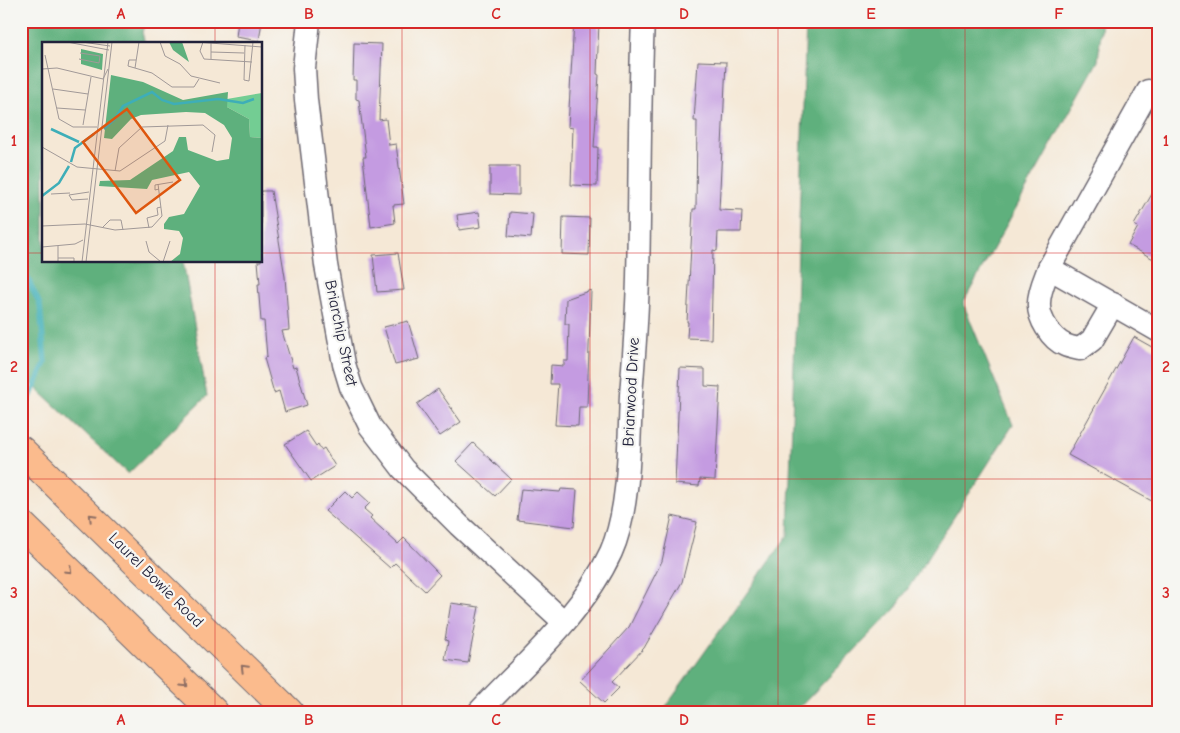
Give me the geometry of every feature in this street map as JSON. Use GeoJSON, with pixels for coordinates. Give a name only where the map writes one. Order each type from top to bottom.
{"type":"FeatureCollection","features":[{"type":"Feature","properties":{"kind":"main road","name":"Laurel Bowie Road"},"geometry":{"type":"LineString","coordinates":[[26,458],[289,712]]}},
{"type":"Feature","properties":{"kind":"main road"},"geometry":{"type":"LineString","coordinates":[[21,524],[214,712]]}},
{"type":"Feature","properties":{"kind":"street","name":"Briarchip Street"},"geometry":{"type":"LineString","coordinates":[[309,21],[304,68],[306,100],[326,264],[344,364],[351,388],[370,426],[403,469],[459,525],[564,622]]}},
{"type":"Feature","properties":{"kind":"street","name":"Briarwood Drive"},"geometry":{"type":"LineString","coordinates":[[479,712],[564,622],[585,597],[604,567],[616,536],[623,503],[638,279],[639,94],[642,21]]}},
{"type":"Feature","properties":{"kind":"street"},"geometry":{"type":"LineString","coordinates":[[1113,304],[1092,340],[1080,349],[1064,345],[1047,328],[1038,304],[1049,268],[1148,91]]}},
{"type":"Feature","properties":{"kind":"street"},"geometry":{"type":"LineString","coordinates":[[1049,268],[1159,331]]}},
{"type":"Feature","properties":{"kind":"green space"},"geometry":{"type":"Polygon","coordinates":[[[21,21],[146,21],[142,32],[144,42],[42,42],[42,262],[183,262],[207,396],[128,474],[21,374],[21,21]]]}},
{"type":"Feature","properties":{"kind":"green space"},"geometry":{"type":"Polygon","coordinates":[[[806,21],[1102,21],[1098,61],[963,303],[1013,425],[895,609],[795,712],[662,712],[788,535],[806,21]]]}},
{"type":"Feature","properties":{"kind":"building"},"geometry":{"type":"Polygon","coordinates":[[[238,21],[262,21],[259,41],[236,37],[238,21]]]}},
{"type":"Feature","properties":{"kind":"building"},"geometry":{"type":"Polygon","coordinates":[[[574,21],[599,21],[597,74],[599,75],[594,147],[598,147],[597,186],[571,185],[573,128],[568,127],[574,21]]]}},
{"type":"Feature","properties":{"kind":"building"},"geometry":{"type":"Polygon","coordinates":[[[354,43],[382,44],[379,120],[386,119],[389,145],[396,144],[404,204],[393,205],[395,223],[371,227],[363,157],[366,157],[359,100],[356,99],[356,80],[353,80],[354,43]]]}},
{"type":"Feature","properties":{"kind":"building"},"geometry":{"type":"Polygon","coordinates":[[[698,61],[726,62],[719,210],[742,211],[741,232],[718,232],[717,251],[713,250],[711,339],[687,338],[693,209],[696,209],[697,121],[694,121],[698,61]]]}},
{"type":"Feature","properties":{"kind":"building"},"geometry":{"type":"Polygon","coordinates":[[[490,166],[519,166],[519,195],[490,194],[490,166]]]}},
{"type":"Feature","properties":{"kind":"building"},"geometry":{"type":"Polygon","coordinates":[[[1159,182],[1159,262],[1128,245],[1138,227],[1134,225],[1159,182]]]}},
{"type":"Feature","properties":{"kind":"building"},"geometry":{"type":"Polygon","coordinates":[[[262,191],[271,191],[285,277],[289,330],[282,331],[293,368],[296,367],[307,405],[285,412],[279,391],[274,393],[264,358],[267,357],[264,321],[261,321],[258,284],[260,284],[258,262],[262,262],[262,191]]]}},
{"type":"Feature","properties":{"kind":"building"},"geometry":{"type":"Polygon","coordinates":[[[479,212],[481,227],[459,230],[457,215],[479,212]]]}},
{"type":"Feature","properties":{"kind":"building"},"geometry":{"type":"Polygon","coordinates":[[[510,212],[533,214],[531,238],[508,236],[510,212]]]}},
{"type":"Feature","properties":{"kind":"building"},"geometry":{"type":"Polygon","coordinates":[[[563,217],[590,218],[589,255],[562,254],[563,217]]]}},
{"type":"Feature","properties":{"kind":"building"},"geometry":{"type":"Polygon","coordinates":[[[398,253],[404,290],[377,292],[373,255],[398,253]]]}},
{"type":"Feature","properties":{"kind":"building"},"geometry":{"type":"Polygon","coordinates":[[[591,290],[587,407],[579,407],[578,426],[555,425],[558,384],[550,384],[551,365],[564,366],[564,361],[568,361],[569,324],[565,324],[566,299],[591,290]]]}},
{"type":"Feature","properties":{"kind":"building"},"geometry":{"type":"Polygon","coordinates":[[[408,321],[419,359],[395,365],[384,327],[408,321]]]}},
{"type":"Feature","properties":{"kind":"building"},"geometry":{"type":"Polygon","coordinates":[[[1134,337],[1159,351],[1159,505],[1068,455],[1134,337]]]}},
{"type":"Feature","properties":{"kind":"building"},"geometry":{"type":"Polygon","coordinates":[[[680,368],[705,369],[705,386],[720,387],[715,480],[700,479],[699,486],[675,484],[680,368]]]}},
{"type":"Feature","properties":{"kind":"building"},"geometry":{"type":"Polygon","coordinates":[[[438,389],[461,422],[440,436],[417,404],[438,389]]]}},
{"type":"Feature","properties":{"kind":"building"},"geometry":{"type":"Polygon","coordinates":[[[306,431],[316,446],[318,444],[321,450],[324,448],[335,466],[311,481],[285,444],[306,431]]]}},
{"type":"Feature","properties":{"kind":"building"},"geometry":{"type":"Polygon","coordinates":[[[473,443],[511,479],[495,496],[456,461],[473,443]]]}},
{"type":"Feature","properties":{"kind":"building"},"geometry":{"type":"Polygon","coordinates":[[[521,489],[560,492],[561,489],[577,490],[574,527],[517,520],[521,489]]]}},
{"type":"Feature","properties":{"kind":"building"},"geometry":{"type":"Polygon","coordinates":[[[345,491],[352,498],[358,492],[370,503],[364,509],[372,516],[370,518],[398,544],[404,538],[440,575],[425,591],[395,563],[390,568],[325,511],[345,491]]]}},
{"type":"Feature","properties":{"kind":"building"},"geometry":{"type":"Polygon","coordinates":[[[672,516],[697,522],[682,582],[644,648],[612,682],[619,688],[604,703],[580,681],[629,627],[662,561],[672,516]]]}},
{"type":"Feature","properties":{"kind":"building"},"geometry":{"type":"Polygon","coordinates":[[[451,603],[479,607],[468,663],[445,660],[448,641],[445,640],[451,603]]]}},
{"type":"Feature","properties":{"kind":"waterway"},"geometry":{"type":"LineString","coordinates":[[21,264],[40,305],[45,363],[28,402]]}}]}
